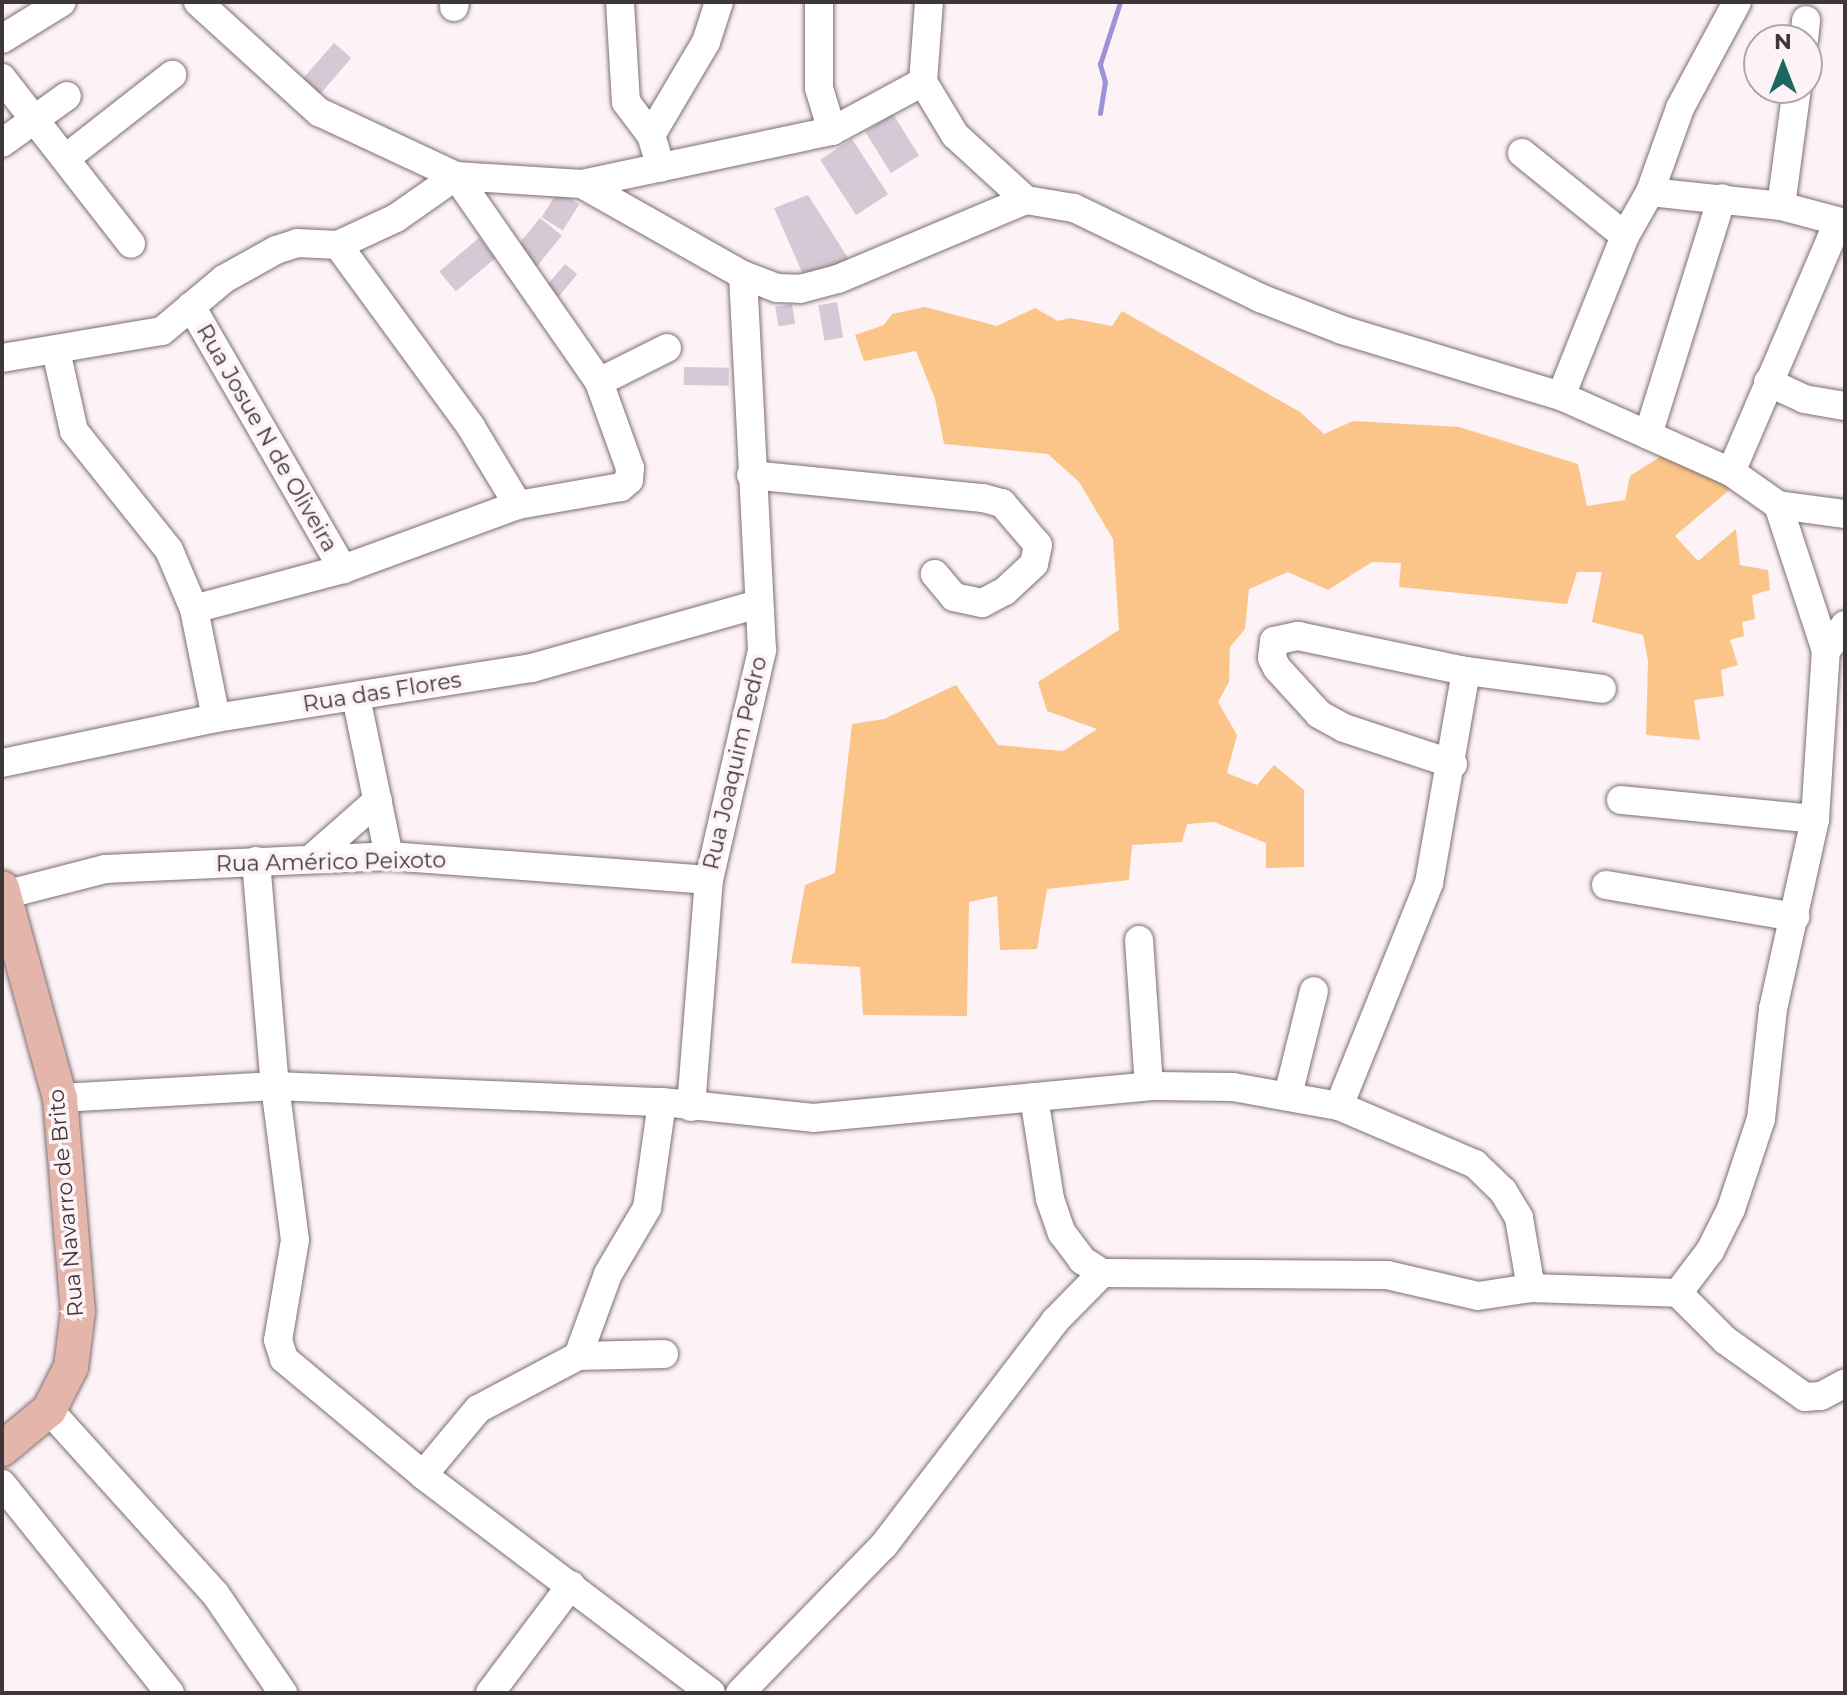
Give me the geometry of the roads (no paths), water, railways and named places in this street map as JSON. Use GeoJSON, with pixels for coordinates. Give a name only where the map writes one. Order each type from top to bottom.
{"type":"FeatureCollection","features":[{"type":"Feature","properties":{"kind":"main road","name":"Rua Navarro de Brito"},"geometry":{"type":"LineString","coordinates":[[2,1449],[49,1410],[71,1367],[78,1311],[60,1098],[3,891]]}},
{"type":"Feature","properties":{"kind":"street"},"geometry":{"type":"LineString","coordinates":[[2,39],[62,2]]}},
{"type":"Feature","properties":{"kind":"street"},"geometry":{"type":"LineString","coordinates":[[198,2],[319,112],[456,176],[582,184],[832,131],[923,82]]}},
{"type":"Feature","properties":{"kind":"street"},"geometry":{"type":"LineString","coordinates":[[620,2],[626,102],[651,135],[661,168]]}},
{"type":"Feature","properties":{"kind":"street"},"geometry":{"type":"LineString","coordinates":[[651,135],[706,42],[719,2]]}},
{"type":"Feature","properties":{"kind":"street"},"geometry":{"type":"LineString","coordinates":[[819,2],[819,88],[832,131]]}},
{"type":"Feature","properties":{"kind":"street"},"geometry":{"type":"LineString","coordinates":[[929,2],[923,82],[955,135],[1026,200]]}},
{"type":"Feature","properties":{"kind":"street"},"geometry":{"type":"LineString","coordinates":[[1561,396],[1625,236],[1650,192],[1680,108],[1737,2]]}},
{"type":"Feature","properties":{"kind":"street"},"geometry":{"type":"LineString","coordinates":[[66,158],[172,75]]}},
{"type":"Feature","properties":{"kind":"street"},"geometry":{"type":"LineString","coordinates":[[2,78],[32,122],[66,158],[131,244]]}},
{"type":"Feature","properties":{"kind":"street"},"geometry":{"type":"LineString","coordinates":[[2,143],[67,96]]}},
{"type":"Feature","properties":{"kind":"street"},"geometry":{"type":"LineString","coordinates":[[1781,206],[1795,104]]}},
{"type":"Feature","properties":{"kind":"street"},"geometry":{"type":"LineString","coordinates":[[1522,153],[1625,236]]}},
{"type":"Feature","properties":{"kind":"street"},"geometry":{"type":"LineString","coordinates":[[3,352],[56,351],[162,331],[224,279],[276,250],[297,243],[338,245],[396,218],[456,176]]}},
{"type":"Feature","properties":{"kind":"street"},"geometry":{"type":"LineString","coordinates":[[194,609],[343,569],[518,505],[621,487],[630,468],[599,382],[456,176]]}},
{"type":"Feature","properties":{"kind":"street"},"geometry":{"type":"LineString","coordinates":[[582,184],[743,275],[777,288],[819,286],[1026,200],[1074,208],[1260,298],[1342,330],[1561,396],[1731,472],[1778,505],[1845,514]]}},
{"type":"Feature","properties":{"kind":"street"},"geometry":{"type":"LineString","coordinates":[[1650,192],[1781,206],[1841,223],[1768,382],[1731,472]]}},
{"type":"Feature","properties":{"kind":"street"},"geometry":{"type":"LineString","coordinates":[[1648,435],[1722,198]]}},
{"type":"Feature","properties":{"kind":"street"},"geometry":{"type":"LineString","coordinates":[[338,245],[471,427],[518,505]]}},
{"type":"Feature","properties":{"kind":"street","name":"Rua Joaquim Pedro"},"geometry":{"type":"LineString","coordinates":[[691,1107],[709,880],[759,669],[743,275]]}},
{"type":"Feature","properties":{"kind":"street","name":"Rua Josue N de Oliveira"},"geometry":{"type":"LineString","coordinates":[[191,306],[343,569]]}},
{"type":"Feature","properties":{"kind":"street"},"geometry":{"type":"LineString","coordinates":[[599,382],[667,348]]}},
{"type":"Feature","properties":{"kind":"street"},"geometry":{"type":"LineString","coordinates":[[56,351],[74,431],[159,532],[194,609],[216,718]]}},
{"type":"Feature","properties":{"kind":"street"},"geometry":{"type":"LineString","coordinates":[[1768,382],[1804,399],[1845,406]]}},
{"type":"Feature","properties":{"kind":"street"},"geometry":{"type":"LineString","coordinates":[[751,475],[983,498],[1002,503],[1038,545],[1034,564],[1005,591],[982,603],[954,597],[935,574]]}},
{"type":"Feature","properties":{"kind":"street"},"geometry":{"type":"LineString","coordinates":[[1778,505],[1835,651]]}},
{"type":"Feature","properties":{"kind":"street","name":"Rua das Flores"},"geometry":{"type":"LineString","coordinates":[[2,763],[216,718],[532,668],[758,604]]}},
{"type":"Feature","properties":{"kind":"street"},"geometry":{"type":"LineString","coordinates":[[1678,1293],[1710,1251],[1731,1209],[1761,1119],[1773,1009],[1815,819],[1835,651],[1845,625]]}},
{"type":"Feature","properties":{"kind":"street"},"geometry":{"type":"LineString","coordinates":[[1453,764],[1344,728],[1319,714],[1277,668],[1271,649],[1281,637],[1298,636],[1466,671],[1602,689]]}},
{"type":"Feature","properties":{"kind":"street"},"geometry":{"type":"LineString","coordinates":[[1339,1106],[1429,883],[1453,764],[1466,671]]}},
{"type":"Feature","properties":{"kind":"street"},"geometry":{"type":"LineString","coordinates":[[356,697],[389,856]]}},
{"type":"Feature","properties":{"kind":"street"},"geometry":{"type":"LineString","coordinates":[[311,859],[378,800]]}},
{"type":"Feature","properties":{"kind":"street"},"geometry":{"type":"LineString","coordinates":[[1621,800],[1815,819]]}},
{"type":"Feature","properties":{"kind":"street","name":"Rua Américo Peixoto"},"geometry":{"type":"LineString","coordinates":[[3,891],[82,872],[389,856],[709,880]]}},
{"type":"Feature","properties":{"kind":"street"},"geometry":{"type":"LineString","coordinates":[[256,861],[275,1086],[295,1240],[279,1349],[289,1368],[423,1475],[711,1693]]}},
{"type":"Feature","properties":{"kind":"street"},"geometry":{"type":"LineString","coordinates":[[1606,885],[1795,917]]}},
{"type":"Feature","properties":{"kind":"street"},"geometry":{"type":"LineString","coordinates":[[1139,940],[1149,1086]]}},
{"type":"Feature","properties":{"kind":"street"},"geometry":{"type":"LineString","coordinates":[[1288,1095],[1314,991]]}},
{"type":"Feature","properties":{"kind":"street"},"geometry":{"type":"LineString","coordinates":[[60,1098],[275,1086],[662,1102],[813,1118],[1149,1086],[1233,1087],[1339,1106],[1475,1164],[1494,1182],[1519,1218],[1531,1288]]}},
{"type":"Feature","properties":{"kind":"street"},"geometry":{"type":"LineString","coordinates":[[1034,1097],[1050,1199],[1062,1233],[1082,1260],[1102,1273],[1387,1275],[1478,1296],[1531,1288],[1678,1293],[1725,1340],[1805,1397],[1821,1396],[1845,1383]]}},
{"type":"Feature","properties":{"kind":"street"},"geometry":{"type":"LineString","coordinates":[[578,1356],[608,1274],[647,1208],[662,1102]]}},
{"type":"Feature","properties":{"kind":"street"},"geometry":{"type":"LineString","coordinates":[[740,1693],[884,1545],[1055,1321],[1102,1273]]}},
{"type":"Feature","properties":{"kind":"street"},"geometry":{"type":"LineString","coordinates":[[423,1475],[478,1409],[578,1356],[664,1354]]}},
{"type":"Feature","properties":{"kind":"street"},"geometry":{"type":"LineString","coordinates":[[49,1410],[216,1595],[283,1693]]}},
{"type":"Feature","properties":{"kind":"street"},"geometry":{"type":"LineString","coordinates":[[2,1484],[170,1693]]}},
{"type":"Feature","properties":{"kind":"street"},"geometry":{"type":"LineString","coordinates":[[490,1693],[571,1585]]}},
{"type":"Feature","properties":{"kind":"waterway"},"geometry":{"type":"LineString","coordinates":[[1100,113],[1105,82],[1100,64],[1120,2]]}}]}
